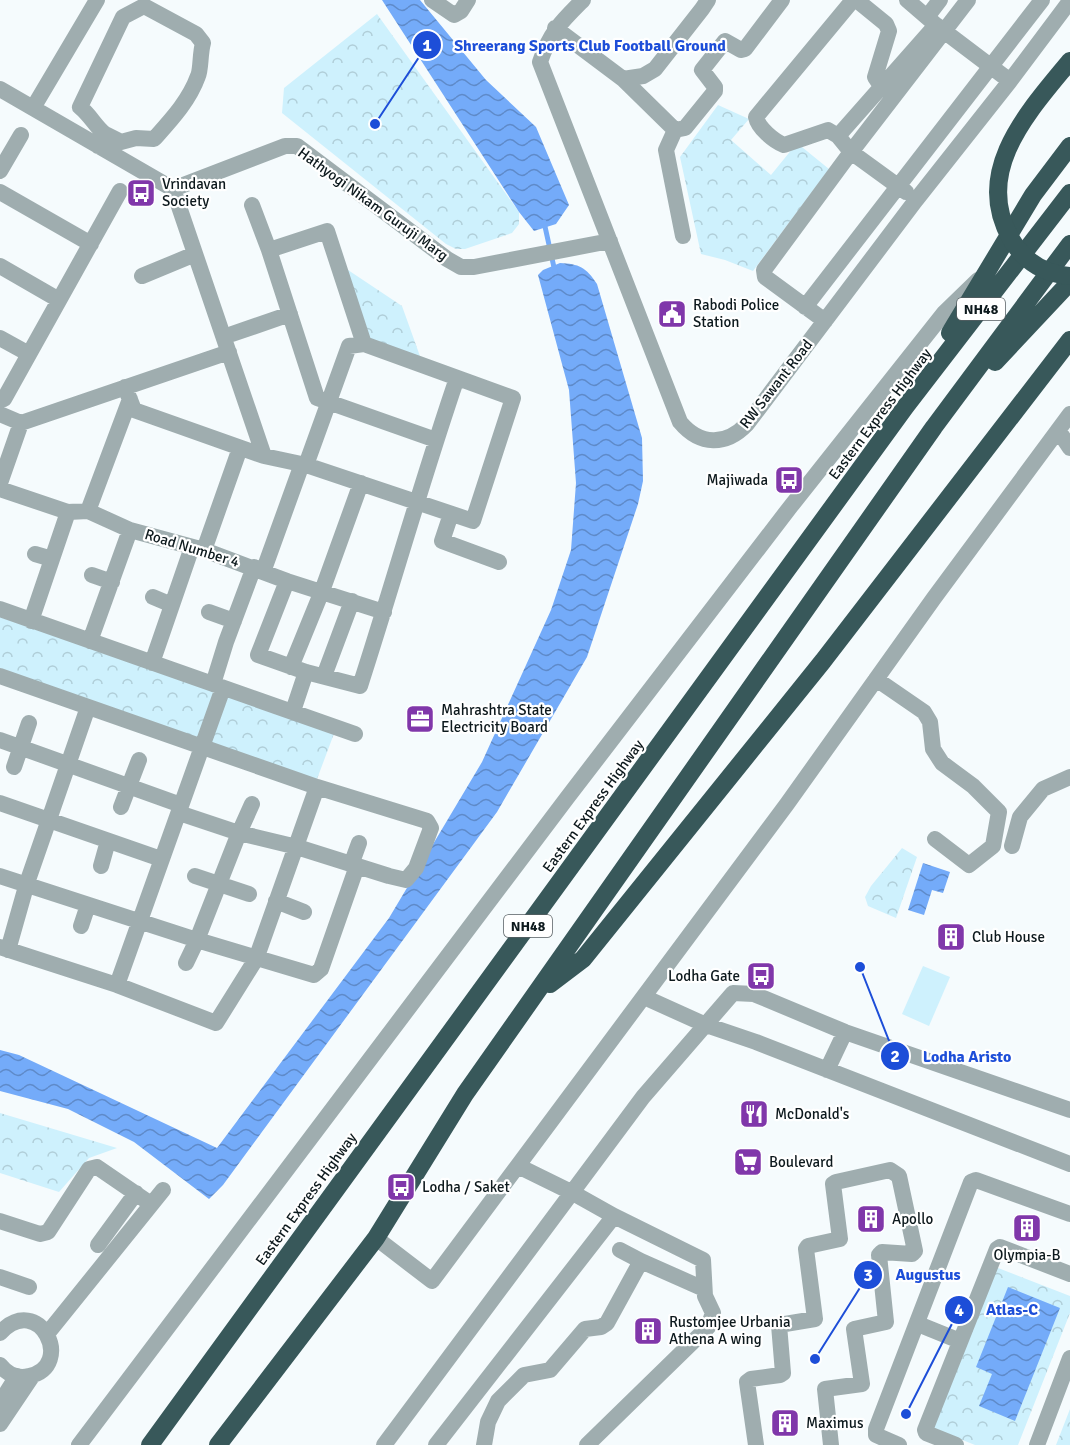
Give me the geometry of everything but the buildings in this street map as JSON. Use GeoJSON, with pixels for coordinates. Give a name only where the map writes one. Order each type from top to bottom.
{"type":"FeatureCollection","features":[{"type":"Feature","properties":{"kind":"highway"},"geometry":{"type":"LineString","coordinates":[[1070,61],[1016,131],[999,172],[998,203],[1006,230],[1018,251],[1036,267],[1058,275],[1070,276]]}},
{"type":"Feature","properties":{"kind":"highway"},"geometry":{"type":"LineString","coordinates":[[906,406],[1033,195],[1070,146]]}},
{"type":"Feature","properties":{"kind":"highway","name":"Eastern Express Highway"},"geometry":{"type":"LineString","coordinates":[[150,1445],[906,406],[1070,192]]}},
{"type":"Feature","properties":{"kind":"highway","name":"NH48"},"geometry":{"type":"LineString","coordinates":[[218,1445],[376,1238],[465,1094],[934,427],[1070,244]]}},
{"type":"Feature","properties":{"kind":"highway"},"geometry":{"type":"LineString","coordinates":[[934,427],[1070,282]]}},
{"type":"Feature","properties":{"kind":"highway"},"geometry":{"type":"LineString","coordinates":[[535,995],[583,959],[823,661],[1070,340]]}},
{"type":"Feature","properties":{"kind":"street"},"geometry":{"type":"LineString","coordinates":[[33,108],[97,0]]}},
{"type":"Feature","properties":{"kind":"street"},"geometry":{"type":"LineString","coordinates":[[432,0],[454,15],[468,0]]}},
{"type":"Feature","properties":{"kind":"street","name":"RW Sawant Road"},"geometry":{"type":"LineString","coordinates":[[584,0],[555,28],[544,48],[540,62],[680,422],[687,430],[704,439],[723,440],[740,431],[1070,1]]}},
{"type":"Feature","properties":{"kind":"street"},"geometry":{"type":"LineString","coordinates":[[623,79],[643,76],[655,69],[708,0]]}},
{"type":"Feature","properties":{"kind":"street"},"geometry":{"type":"LineString","coordinates":[[675,130],[685,128],[715,91],[715,87],[702,70],[725,41],[745,50],[782,0]]}},
{"type":"Feature","properties":{"kind":"street"},"geometry":{"type":"LineString","coordinates":[[881,86],[875,77],[876,70],[889,32],[886,24],[859,2],[853,0],[756,117],[757,123],[778,143],[784,145],[828,130],[838,136],[852,152],[916,200]]}},
{"type":"Feature","properties":{"kind":"street"},"geometry":{"type":"LineString","coordinates":[[907,0],[1010,81]]}},
{"type":"Feature","properties":{"kind":"street"},"geometry":{"type":"LineString","coordinates":[[838,136],[936,25],[968,0]]}},
{"type":"Feature","properties":{"kind":"street"},"geometry":{"type":"LineString","coordinates":[[805,307],[1042,0]]}},
{"type":"Feature","properties":{"kind":"street"},"geometry":{"type":"LineString","coordinates":[[825,321],[765,277],[764,270],[852,152],[936,25],[937,1]]}},
{"type":"Feature","properties":{"kind":"street"},"geometry":{"type":"LineString","coordinates":[[144,6],[196,34],[203,43],[199,57],[199,74],[181,109],[154,139],[136,138],[121,142],[102,140],[89,114],[80,108],[123,17],[144,6]]}},
{"type":"Feature","properties":{"kind":"street"},"geometry":{"type":"LineString","coordinates":[[555,28],[623,79],[675,130]]}},
{"type":"Feature","properties":{"kind":"street"},"geometry":{"type":"LineString","coordinates":[[0,89],[33,108],[102,140],[173,189],[264,456]]}},
{"type":"Feature","properties":{"kind":"street"},"geometry":{"type":"LineString","coordinates":[[675,130],[666,150],[683,236]]}},
{"type":"Feature","properties":{"kind":"street"},"geometry":{"type":"LineString","coordinates":[[0,171],[21,135]]}},
{"type":"Feature","properties":{"kind":"street","name":"Hathyogi Nikam Guruji Marg"},"geometry":{"type":"LineString","coordinates":[[173,189],[285,146],[297,146],[447,259],[461,267],[526,258],[610,241]]}},
{"type":"Feature","properties":{"kind":"street"},"geometry":{"type":"LineString","coordinates":[[21,423],[2,406],[120,191]]}},
{"type":"Feature","properties":{"kind":"street"},"geometry":{"type":"LineString","coordinates":[[0,192],[91,244]]}},
{"type":"Feature","properties":{"kind":"street"},"geometry":{"type":"LineString","coordinates":[[252,205],[317,398],[436,440]]}},
{"type":"Feature","properties":{"kind":"street"},"geometry":{"type":"LineString","coordinates":[[269,250],[327,231],[364,344]]}},
{"type":"Feature","properties":{"kind":"street"},"geometry":{"type":"LineString","coordinates":[[142,276],[195,254]]}},
{"type":"Feature","properties":{"kind":"street"},"geometry":{"type":"LineString","coordinates":[[0,266],[59,300]]}},
{"type":"Feature","properties":{"kind":"street"},"geometry":{"type":"LineString","coordinates":[[79,1445],[783,515],[944,313],[988,270]]}},
{"type":"Feature","properties":{"kind":"street"},"geometry":{"type":"LineString","coordinates":[[232,334],[290,314]]}},
{"type":"Feature","properties":{"kind":"street"},"geometry":{"type":"LineString","coordinates":[[0,338],[29,354]]}},
{"type":"Feature","properties":{"kind":"street"},"geometry":{"type":"LineString","coordinates":[[117,985],[203,745],[234,621],[304,465],[349,346],[364,344],[513,398],[473,521],[304,465],[264,456],[134,410],[127,393]]}},
{"type":"Feature","properties":{"kind":"street"},"geometry":{"type":"LineString","coordinates":[[21,423],[127,393],[229,352]]}},
{"type":"Feature","properties":{"kind":"street"},"geometry":{"type":"LineString","coordinates":[[287,581],[258,655],[298,670],[360,686],[457,378]]}},
{"type":"Feature","properties":{"kind":"street"},"geometry":{"type":"LineString","coordinates":[[88,512],[127,393]]}},
{"type":"Feature","properties":{"kind":"street"},"geometry":{"type":"LineString","coordinates":[[376,1238],[432,1281],[787,804],[1070,414]]}},
{"type":"Feature","properties":{"kind":"street"},"geometry":{"type":"LineString","coordinates":[[0,483],[21,423]]}},
{"type":"Feature","properties":{"kind":"street"},"geometry":{"type":"LineString","coordinates":[[1059,430],[1070,448]]}},
{"type":"Feature","properties":{"kind":"street"},"geometry":{"type":"LineString","coordinates":[[152,663],[172,605],[240,448]]}},
{"type":"Feature","properties":{"kind":"street"},"geometry":{"type":"LineString","coordinates":[[293,711],[298,670],[322,591],[361,483]]}},
{"type":"Feature","properties":{"kind":"street","name":"Road Number 4"},"geometry":{"type":"LineString","coordinates":[[0,489],[68,512],[88,512],[130,530],[198,548],[287,581],[384,612]]}},
{"type":"Feature","properties":{"kind":"street"},"geometry":{"type":"LineString","coordinates":[[31,621],[68,512]]}},
{"type":"Feature","properties":{"kind":"street"},"geometry":{"type":"LineString","coordinates":[[451,514],[442,541],[499,562]]}},
{"type":"Feature","properties":{"kind":"street"},"geometry":{"type":"LineString","coordinates":[[90,641],[130,530]]}},
{"type":"Feature","properties":{"kind":"street"},"geometry":{"type":"LineString","coordinates":[[35,554],[52,559]]}},
{"type":"Feature","properties":{"kind":"street"},"geometry":{"type":"LineString","coordinates":[[92,575],[112,582]]}},
{"type":"Feature","properties":{"kind":"street"},"geometry":{"type":"LineString","coordinates":[[153,597],[172,605]]}},
{"type":"Feature","properties":{"kind":"street"},"geometry":{"type":"LineString","coordinates":[[324,676],[352,601]]}},
{"type":"Feature","properties":{"kind":"street"},"geometry":{"type":"LineString","coordinates":[[0,609],[355,734]]}},
{"type":"Feature","properties":{"kind":"street"},"geometry":{"type":"LineString","coordinates":[[209,612],[234,621]]}},
{"type":"Feature","properties":{"kind":"street"},"geometry":{"type":"LineString","coordinates":[[0,676],[203,745],[317,787],[427,821],[431,828],[416,868],[406,879],[354,866],[297,847],[239,833],[129,786],[0,740]]}},
{"type":"Feature","properties":{"kind":"street"},"geometry":{"type":"LineString","coordinates":[[876,679],[924,712],[930,722],[933,749],[942,763],[973,786],[999,812],[993,846],[969,865],[935,839]]}},
{"type":"Feature","properties":{"kind":"street"},"geometry":{"type":"LineString","coordinates":[[88,707],[4,949],[117,985],[216,1023],[256,959],[317,787]]}},
{"type":"Feature","properties":{"kind":"street"},"geometry":{"type":"LineString","coordinates":[[14,767],[29,723]]}},
{"type":"Feature","properties":{"kind":"street"},"geometry":{"type":"LineString","coordinates":[[121,807],[139,760]]}},
{"type":"Feature","properties":{"kind":"street"},"geometry":{"type":"LineString","coordinates":[[1012,846],[1020,817],[1043,789],[1070,777]]}},
{"type":"Feature","properties":{"kind":"street"},"geometry":{"type":"LineString","coordinates":[[186,963],[252,804]]}},
{"type":"Feature","properties":{"kind":"street"},"geometry":{"type":"LineString","coordinates":[[1,806],[161,859]]}},
{"type":"Feature","properties":{"kind":"street"},"geometry":{"type":"LineString","coordinates":[[101,866],[108,841]]}},
{"type":"Feature","properties":{"kind":"street"},"geometry":{"type":"LineString","coordinates":[[0,876],[256,959],[314,975],[321,969],[354,866],[358,843]]}},
{"type":"Feature","properties":{"kind":"street"},"geometry":{"type":"LineString","coordinates":[[195,876],[249,894]]}},
{"type":"Feature","properties":{"kind":"street"},"geometry":{"type":"LineString","coordinates":[[276,901],[304,912]]}},
{"type":"Feature","properties":{"kind":"street"},"geometry":{"type":"LineString","coordinates":[[81,926],[88,905]]}},
{"type":"Feature","properties":{"kind":"street"},"geometry":{"type":"LineString","coordinates":[[384,1445],[643,1097],[733,993],[754,994],[845,1032],[1070,1110]]}},
{"type":"Feature","properties":{"kind":"street"},"geometry":{"type":"LineString","coordinates":[[644,998],[706,1025],[1070,1164]]}},
{"type":"Feature","properties":{"kind":"street"},"geometry":{"type":"LineString","coordinates":[[827,1070],[845,1032]]}},
{"type":"Feature","properties":{"kind":"street"},"geometry":{"type":"LineString","coordinates":[[518,1166],[703,1260],[705,1296],[713,1313],[708,1327],[587,1445]]}},
{"type":"Feature","properties":{"kind":"street"},"geometry":{"type":"LineString","coordinates":[[0,1221],[40,1234],[48,1232],[89,1169],[97,1167],[151,1204]]}},
{"type":"Feature","properties":{"kind":"street"},"geometry":{"type":"LineString","coordinates":[[756,1445],[747,1382],[751,1378],[783,1373],[779,1325],[815,1319],[806,1251],[808,1246],[840,1239],[833,1184],[890,1170],[899,1176],[915,1251],[912,1254],[882,1252],[879,1255],[886,1321],[854,1329],[862,1384],[825,1389],[831,1445]]}},
{"type":"Feature","properties":{"kind":"street"},"geometry":{"type":"LineString","coordinates":[[899,1445],[876,1436],[875,1431],[971,1182],[976,1180],[1070,1214]]}},
{"type":"Feature","properties":{"kind":"street"},"geometry":{"type":"LineString","coordinates":[[47,1334],[163,1190]]}},
{"type":"Feature","properties":{"kind":"street"},"geometry":{"type":"LineString","coordinates":[[98,1245],[136,1193]]}},
{"type":"Feature","properties":{"kind":"street"},"geometry":{"type":"LineString","coordinates":[[436,1445],[614,1216]]}},
{"type":"Feature","properties":{"kind":"street"},"geometry":{"type":"LineString","coordinates":[[956,1445],[926,1433],[925,1430],[998,1248],[1070,1274]]}},
{"type":"Feature","properties":{"kind":"street"},"geometry":{"type":"LineString","coordinates":[[620,1250],[704,1289]]}},
{"type":"Feature","properties":{"kind":"street"},"geometry":{"type":"LineString","coordinates":[[484,1445],[488,1422],[498,1401],[524,1375],[550,1370],[585,1329],[601,1327],[607,1323],[640,1261]]}},
{"type":"Feature","properties":{"kind":"street"},"geometry":{"type":"LineString","coordinates":[[0,1277],[29,1287]]}},
{"type":"Feature","properties":{"kind":"street"},"geometry":{"type":"LineString","coordinates":[[0,1403],[25,1376],[46,1365],[51,1350],[47,1334],[33,1322],[24,1320],[2,1328]]}},
{"type":"Feature","properties":{"kind":"street"},"geometry":{"type":"LineString","coordinates":[[918,1324],[960,1341]]}},
{"type":"Feature","properties":{"kind":"street"},"geometry":{"type":"LineString","coordinates":[[1037,1445],[1070,1358]]}},
{"type":"Feature","properties":{"kind":"street"},"geometry":{"type":"LineString","coordinates":[[0,1365],[8,1373],[25,1376]]}},
{"type":"Feature","properties":{"kind":"street"},"geometry":{"type":"LineString","coordinates":[[0,1424],[25,1376]]}},
{"type":"Feature","properties":{"kind":"green space"},"geometry":{"type":"Polygon","coordinates":[[[377,14],[519,212],[519,224],[512,233],[465,249],[456,249],[446,244],[282,113],[284,88],[377,14]]]}},
{"type":"Feature","properties":{"kind":"green space"},"geometry":{"type":"Polygon","coordinates":[[[718,105],[749,119],[731,140],[771,175],[797,143],[829,169],[753,271],[701,254],[680,157],[718,105]]]}},
{"type":"Feature","properties":{"kind":"green space"},"geometry":{"type":"Polygon","coordinates":[[[345,268],[402,306],[421,359],[369,340],[345,268]]]}},
{"type":"Feature","properties":{"kind":"green space"},"geometry":{"type":"Polygon","coordinates":[[[0,617],[214,690],[199,741],[0,670],[0,617]]]}},
{"type":"Feature","properties":{"kind":"green space"},"geometry":{"type":"Polygon","coordinates":[[[225,693],[335,731],[317,779],[206,744],[225,693]]]}},
{"type":"Feature","properties":{"kind":"green space"},"geometry":{"type":"Polygon","coordinates":[[[902,848],[917,857],[896,918],[868,906],[865,897],[871,886],[902,848]]]}},
{"type":"Feature","properties":{"kind":"green space"},"geometry":{"type":"Polygon","coordinates":[[[923,966],[950,977],[929,1026],[902,1014],[923,966]]]}},
{"type":"Feature","properties":{"kind":"green space"},"geometry":{"type":"Polygon","coordinates":[[[0,1113],[117,1148],[89,1158],[59,1192],[0,1173],[0,1113]]]}},
{"type":"Feature","properties":{"kind":"green space"},"geometry":{"type":"Polygon","coordinates":[[[993,1266],[1070,1296],[1070,1313],[1018,1445],[975,1445],[930,1427],[993,1266]]]}},
{"type":"Feature","properties":{"kind":"green space"},"geometry":{"type":"Polygon","coordinates":[[[1070,1409],[1070,1445],[1056,1445],[1070,1409]]]}},
{"type":"Feature","properties":{"kind":"water"},"geometry":{"type":"Polygon","coordinates":[[[382,0],[420,0],[486,80],[536,127],[569,205],[556,224],[534,231],[519,212],[382,0]]]}},
{"type":"Feature","properties":{"kind":"water"},"geometry":{"type":"Polygon","coordinates":[[[560,263],[582,268],[597,284],[642,438],[643,481],[638,504],[587,657],[497,812],[223,1185],[209,1199],[134,1142],[68,1109],[0,1091],[0,1050],[19,1055],[217,1148],[389,918],[482,762],[551,610],[571,550],[576,483],[569,390],[538,275],[543,270],[560,263]]]}},
{"type":"Feature","properties":{"kind":"water"},"geometry":{"type":"Polygon","coordinates":[[[923,863],[950,872],[943,893],[932,890],[924,915],[908,910],[923,863]]]}},
{"type":"Feature","properties":{"kind":"water"},"geometry":{"type":"Polygon","coordinates":[[[1008,1287],[1060,1308],[1015,1421],[979,1406],[992,1374],[976,1367],[1008,1287]]]}},
{"type":"Feature","properties":{"kind":"waterway"},"geometry":{"type":"LineString","coordinates":[[544,222],[555,272]]}},
{"type":"Feature","properties":{"kind":"place","name":"Shreerang Sports Club Football Ground"},"geometry":{"type":"Point","coordinates":[375,124]}},
{"type":"Feature","properties":{"kind":"place","name":"Vrindavan Society"},"geometry":{"type":"Point","coordinates":[141,193]}},
{"type":"Feature","properties":{"kind":"place","name":"Rabodi Police Station"},"geometry":{"type":"Point","coordinates":[672,314]}},
{"type":"Feature","properties":{"kind":"place","name":"Majiwada"},"geometry":{"type":"Point","coordinates":[789,480]}},
{"type":"Feature","properties":{"kind":"place","name":"Mahrashtra State Electricity Board"},"geometry":{"type":"Point","coordinates":[420,719]}},
{"type":"Feature","properties":{"kind":"place","name":"Club House"},"geometry":{"type":"Point","coordinates":[951,937]}},
{"type":"Feature","properties":{"kind":"place","name":"Lodha Aristo"},"geometry":{"type":"Point","coordinates":[860,967]}},
{"type":"Feature","properties":{"kind":"place","name":"Lodha Gate"},"geometry":{"type":"Point","coordinates":[761,976]}},
{"type":"Feature","properties":{"kind":"place","name":"McDonald's"},"geometry":{"type":"Point","coordinates":[754,1114]}},
{"type":"Feature","properties":{"kind":"place","name":"Boulevard"},"geometry":{"type":"Point","coordinates":[748,1162]}},
{"type":"Feature","properties":{"kind":"place","name":"Lodha / Saket"},"geometry":{"type":"Point","coordinates":[401,1187]}},
{"type":"Feature","properties":{"kind":"place","name":"Apollo"},"geometry":{"type":"Point","coordinates":[871,1219]}},
{"type":"Feature","properties":{"kind":"place","name":"Olympia-B"},"geometry":{"type":"Point","coordinates":[1027,1228]}},
{"type":"Feature","properties":{"kind":"place","name":"Rustomjee Urbania Athena A wing"},"geometry":{"type":"Point","coordinates":[648,1331]}},
{"type":"Feature","properties":{"kind":"place","name":"Augustus"},"geometry":{"type":"Point","coordinates":[815,1359]}},
{"type":"Feature","properties":{"kind":"place","name":"Atlas-C"},"geometry":{"type":"Point","coordinates":[906,1414]}},
{"type":"Feature","properties":{"kind":"place","name":"Maximus"},"geometry":{"type":"Point","coordinates":[785,1423]}}]}
